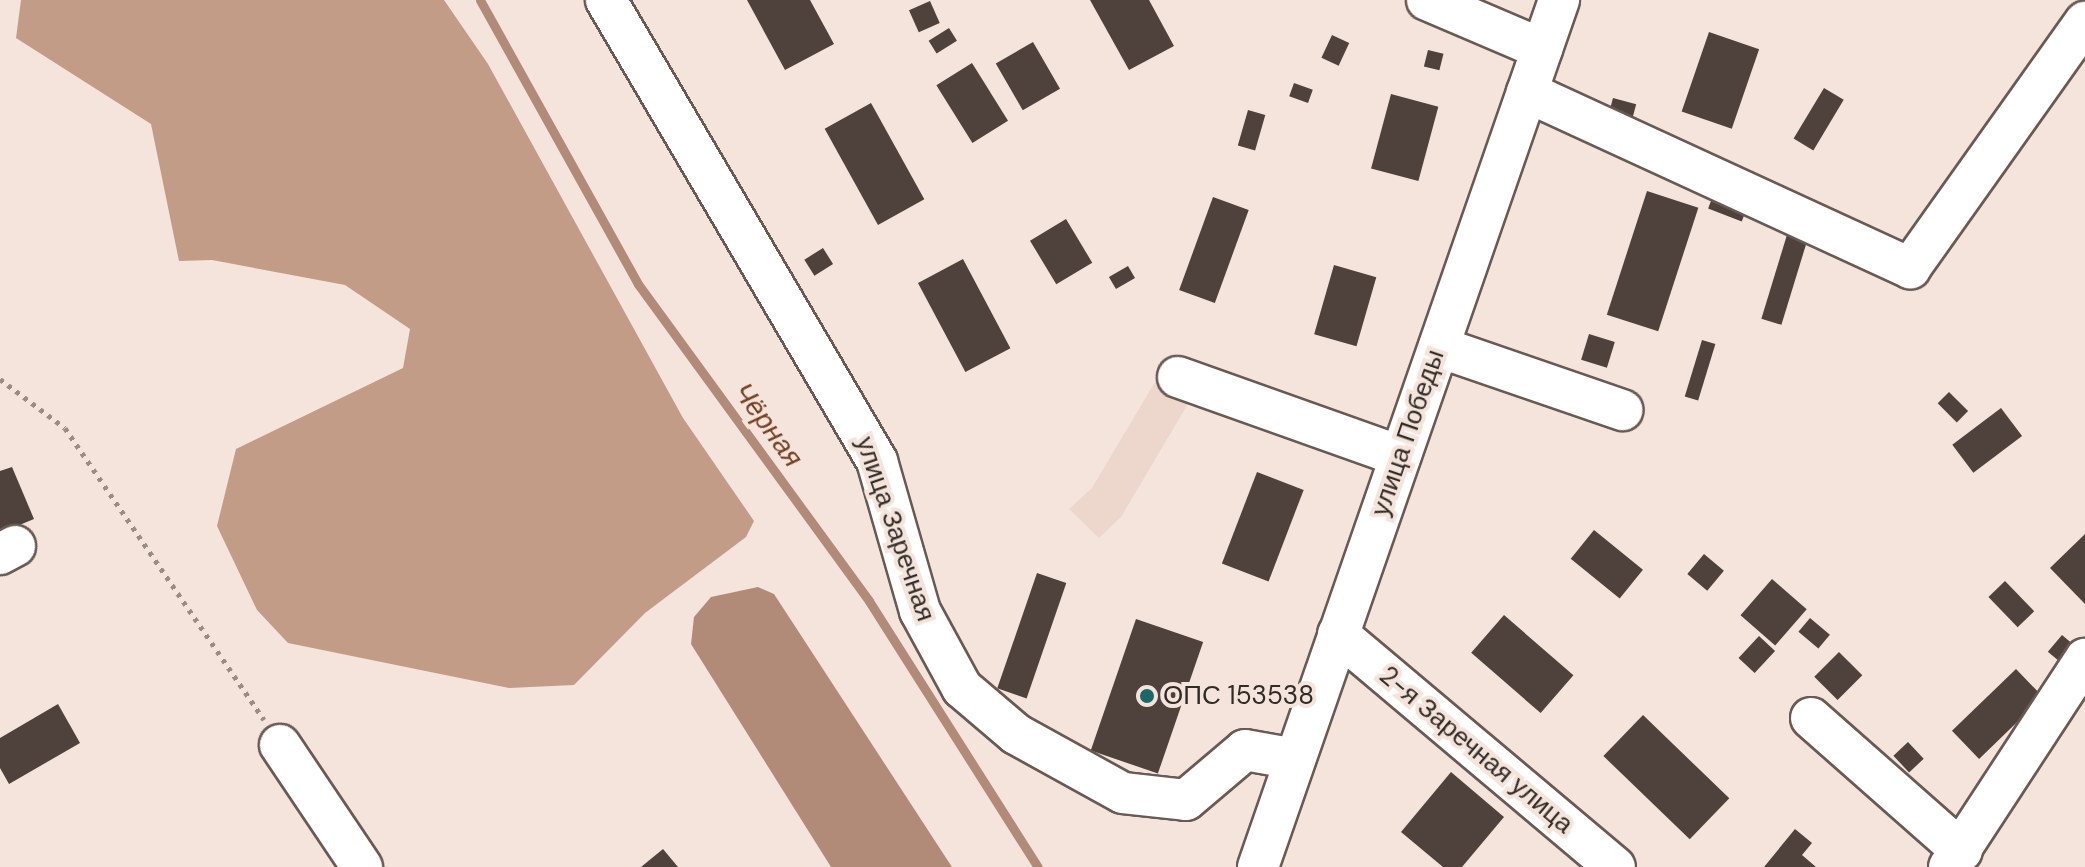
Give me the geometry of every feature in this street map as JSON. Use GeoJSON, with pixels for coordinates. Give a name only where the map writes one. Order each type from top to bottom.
{"type":"FeatureCollection","features":[{"type":"Feature","properties":{"kind":"street","name":"улица Заречная"},"geometry":{"type":"LineString","coordinates":[[606,0],[864,436],[920,611],[962,688],[1016,734],[1123,793],[1186,800],[1245,750],[1295,759]]}},
{"type":"Feature","properties":{"kind":"street"},"geometry":{"type":"LineString","coordinates":[[1427,0],[1542,49]]}},
{"type":"Feature","properties":{"kind":"street","name":"улица Победы"},"geometry":{"type":"LineString","coordinates":[[1258,867],[1559,0]]}},
{"type":"Feature","properties":{"kind":"street"},"geometry":{"type":"LineString","coordinates":[[1527,92],[1910,268],[2083,31]]}},
{"type":"Feature","properties":{"kind":"street"},"geometry":{"type":"LineString","coordinates":[[1439,347],[1622,410]]}},
{"type":"Feature","properties":{"kind":"street"},"geometry":{"type":"LineString","coordinates":[[1178,377],[1400,456]]}},
{"type":"Feature","properties":{"kind":"street","name":"2-я Заречная улица"},"geometry":{"type":"LineString","coordinates":[[1338,634],[1615,867]]}},
{"type":"Feature","properties":{"kind":"street"},"geometry":{"type":"LineString","coordinates":[[1811,718],[1956,859],[2085,659]]}},
{"type":"Feature","properties":{"kind":"street"},"geometry":{"type":"LineString","coordinates":[[280,745],[362,867]]}},
{"type":"Feature","properties":{"kind":"path"},"geometry":{"type":"LineString","coordinates":[[0,379],[65,428],[280,745]]}},
{"type":"Feature","properties":{"kind":"shaded area"},"geometry":{"type":"Polygon","coordinates":[[[21,0],[444,0],[488,64],[683,418],[754,521],[746,537],[645,613],[574,685],[509,688],[288,643],[257,610],[217,526],[236,449],[403,368],[410,329],[345,285],[212,260],[179,261],[151,124],[16,38],[21,0]]]}},
{"type":"Feature","properties":{"kind":"shaded area"},"geometry":{"type":"Polygon","coordinates":[[[1155,382],[1189,402],[1121,517],[1099,538],[1069,509],[1092,488],[1155,382]]]}},
{"type":"Feature","properties":{"kind":"shaded area"},"geometry":{"type":"Polygon","coordinates":[[[758,587],[774,594],[952,867],[831,867],[691,644],[694,617],[711,597],[758,587]]]}},
{"type":"Feature","properties":{"kind":"building"},"geometry":{"type":"Polygon","coordinates":[[[747,0],[810,0],[834,44],[785,70],[747,0]]]}},
{"type":"Feature","properties":{"kind":"building"},"geometry":{"type":"Polygon","coordinates":[[[1090,0],[1149,0],[1174,46],[1129,70],[1090,0]]]}},
{"type":"Feature","properties":{"kind":"building"},"geometry":{"type":"Polygon","coordinates":[[[930,1],[940,23],[919,32],[909,10],[930,1]]]}},
{"type":"Feature","properties":{"kind":"building"},"geometry":{"type":"Polygon","coordinates":[[[949,28],[957,41],[937,53],[929,41],[949,28]]]}},
{"type":"Feature","properties":{"kind":"building"},"geometry":{"type":"Polygon","coordinates":[[[1709,32],[1759,49],[1732,129],[1682,111],[1709,32]]]}},
{"type":"Feature","properties":{"kind":"building"},"geometry":{"type":"Polygon","coordinates":[[[1332,35],[1349,43],[1339,66],[1321,58],[1332,35]]]}},
{"type":"Feature","properties":{"kind":"building"},"geometry":{"type":"Polygon","coordinates":[[[1033,42],[1060,89],[1023,110],[996,64],[1033,42]]]}},
{"type":"Feature","properties":{"kind":"building"},"geometry":{"type":"Polygon","coordinates":[[[1428,50],[1444,54],[1439,70],[1424,66],[1428,50]]]}},
{"type":"Feature","properties":{"kind":"building"},"geometry":{"type":"Polygon","coordinates":[[[972,63],[1008,121],[972,143],[936,85],[972,63]]]}},
{"type":"Feature","properties":{"kind":"building"},"geometry":{"type":"Polygon","coordinates":[[[1294,83],[1313,90],[1308,103],[1289,96],[1294,83]]]}},
{"type":"Feature","properties":{"kind":"building"},"geometry":{"type":"Polygon","coordinates":[[[1824,88],[1844,100],[1813,150],[1794,139],[1824,88]]]}},
{"type":"Feature","properties":{"kind":"building"},"geometry":{"type":"Polygon","coordinates":[[[1391,94],[1438,107],[1418,181],[1371,168],[1391,94]]]}},
{"type":"Feature","properties":{"kind":"building"},"geometry":{"type":"Polygon","coordinates":[[[1613,98],[1636,104],[1632,119],[1609,112],[1613,98]]]}},
{"type":"Feature","properties":{"kind":"building"},"geometry":{"type":"Polygon","coordinates":[[[871,103],[924,199],[878,225],[825,129],[871,103]]]}},
{"type":"Feature","properties":{"kind":"building"},"geometry":{"type":"Polygon","coordinates":[[[1248,110],[1265,115],[1255,151],[1238,146],[1248,110]]]}},
{"type":"Feature","properties":{"kind":"building"},"geometry":{"type":"Polygon","coordinates":[[[1716,188],[1750,201],[1742,221],[1708,209],[1716,188]]]}},
{"type":"Feature","properties":{"kind":"building"},"geometry":{"type":"Polygon","coordinates":[[[1647,191],[1698,208],[1658,331],[1607,315],[1647,191]]]}},
{"type":"Feature","properties":{"kind":"building"},"geometry":{"type":"Polygon","coordinates":[[[1213,197],[1249,210],[1215,303],[1179,290],[1213,197]]]}},
{"type":"Feature","properties":{"kind":"building"},"geometry":{"type":"Polygon","coordinates":[[[1066,219],[1092,263],[1056,284],[1030,241],[1066,219]]]}},
{"type":"Feature","properties":{"kind":"building"},"geometry":{"type":"Polygon","coordinates":[[[1790,225],[1810,231],[1781,325],[1761,319],[1790,225]]]}},
{"type":"Feature","properties":{"kind":"building"},"geometry":{"type":"Polygon","coordinates":[[[823,248],[833,264],[814,276],[804,260],[823,248]]]}},
{"type":"Feature","properties":{"kind":"building"},"geometry":{"type":"Polygon","coordinates":[[[963,259],[1010,348],[965,372],[918,283],[963,259]]]}},
{"type":"Feature","properties":{"kind":"building"},"geometry":{"type":"Polygon","coordinates":[[[1334,265],[1376,277],[1356,346],[1314,334],[1334,265]]]}},
{"type":"Feature","properties":{"kind":"building"},"geometry":{"type":"Polygon","coordinates":[[[1128,266],[1135,278],[1116,289],[1109,277],[1128,266]]]}},
{"type":"Feature","properties":{"kind":"building"},"geometry":{"type":"Polygon","coordinates":[[[1589,334],[1615,342],[1607,368],[1581,360],[1589,334]]]}},
{"type":"Feature","properties":{"kind":"building"},"geometry":{"type":"Polygon","coordinates":[[[1702,340],[1715,344],[1698,401],[1685,396],[1702,340]]]}},
{"type":"Feature","properties":{"kind":"building"},"geometry":{"type":"Polygon","coordinates":[[[1949,392],[1968,411],[1957,422],[1938,403],[1949,392]]]}},
{"type":"Feature","properties":{"kind":"building"},"geometry":{"type":"Polygon","coordinates":[[[2001,408],[2022,436],[1973,473],[1952,445],[2001,408]]]}},
{"type":"Feature","properties":{"kind":"building"},"geometry":{"type":"Polygon","coordinates":[[[12,467],[34,519],[0,533],[0,471],[12,467]]]}},
{"type":"Feature","properties":{"kind":"building"},"geometry":{"type":"Polygon","coordinates":[[[1257,472],[1304,490],[1269,581],[1222,563],[1257,472]]]}},
{"type":"Feature","properties":{"kind":"building"},"geometry":{"type":"Polygon","coordinates":[[[1594,530],[1643,570],[1620,598],[1571,559],[1594,530]]]}},
{"type":"Feature","properties":{"kind":"building"},"geometry":{"type":"Polygon","coordinates":[[[2085,534],[2085,604],[2050,568],[2085,534]]]}},
{"type":"Feature","properties":{"kind":"building"},"geometry":{"type":"Polygon","coordinates":[[[1704,554],[1724,571],[1707,591],[1687,574],[1704,554]]]}},
{"type":"Feature","properties":{"kind":"building"},"geometry":{"type":"Polygon","coordinates":[[[1037,573],[1066,583],[1027,698],[997,688],[1037,573]]]}},
{"type":"Feature","properties":{"kind":"building"},"geometry":{"type":"Polygon","coordinates":[[[1772,579],[1807,609],[1775,645],[1741,615],[1772,579]]]}},
{"type":"Feature","properties":{"kind":"building"},"geometry":{"type":"Polygon","coordinates":[[[2005,581],[2034,611],[2018,627],[1988,597],[2005,581]]]}},
{"type":"Feature","properties":{"kind":"building"},"geometry":{"type":"Polygon","coordinates":[[[1504,615],[1573,675],[1541,713],[1471,653],[1504,615]]]}},
{"type":"Feature","properties":{"kind":"building"},"geometry":{"type":"Polygon","coordinates":[[[1810,618],[1830,635],[1818,649],[1798,632],[1810,618]]]}},
{"type":"Feature","properties":{"kind":"building","name":"ОПС 153538"},"geometry":{"type":"Polygon","coordinates":[[[1136,619],[1203,642],[1158,774],[1091,750],[1136,619]]]}},
{"type":"Feature","properties":{"kind":"building"},"geometry":{"type":"Polygon","coordinates":[[[2062,635],[2082,652],[2068,669],[2048,652],[2062,635]]]}},
{"type":"Feature","properties":{"kind":"building"},"geometry":{"type":"Polygon","coordinates":[[[1759,636],[1775,651],[1755,673],[1739,658],[1759,636]]]}},
{"type":"Feature","properties":{"kind":"building"},"geometry":{"type":"Polygon","coordinates":[[[1839,652],[1862,675],[1838,700],[1814,677],[1839,652]]]}},
{"type":"Feature","properties":{"kind":"building"},"geometry":{"type":"Polygon","coordinates":[[[2016,669],[2043,697],[1979,759],[1952,731],[2016,669]]]}},
{"type":"Feature","properties":{"kind":"building"},"geometry":{"type":"Polygon","coordinates":[[[58,704],[80,743],[9,784],[0,768],[0,738],[58,704]]]}},
{"type":"Feature","properties":{"kind":"building"},"geometry":{"type":"Polygon","coordinates":[[[1643,715],[1729,798],[1690,839],[1603,756],[1643,715]]]}},
{"type":"Feature","properties":{"kind":"building"},"geometry":{"type":"Polygon","coordinates":[[[1908,742],[1924,759],[1909,772],[1893,756],[1908,742]]]}},
{"type":"Feature","properties":{"kind":"building"},"geometry":{"type":"Polygon","coordinates":[[[1451,772],[1504,817],[1462,867],[1443,867],[1401,832],[1451,772]]]}},
{"type":"Feature","properties":{"kind":"building"},"geometry":{"type":"Polygon","coordinates":[[[1795,829],[1812,843],[1802,855],[1816,867],[1764,867],[1795,829]]]}},
{"type":"Feature","properties":{"kind":"building"},"geometry":{"type":"Polygon","coordinates":[[[663,849],[678,867],[641,867],[663,849]]]}},
{"type":"Feature","properties":{"kind":"waterway","name":"Чёрная"},"geometry":{"type":"LineString","coordinates":[[480,0],[638,284],[869,601],[1038,867]]}},
{"type":"Feature","properties":{"kind":"place","name":"ОПС 153538"},"geometry":{"type":"Point","coordinates":[1147,696]}}]}
